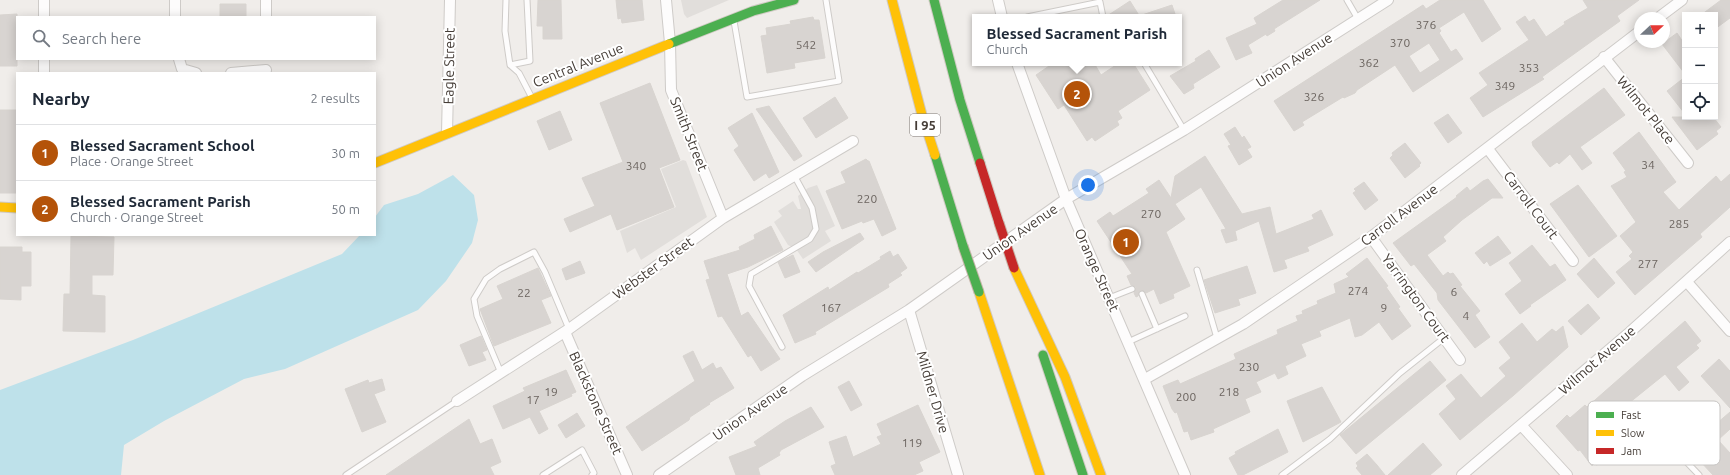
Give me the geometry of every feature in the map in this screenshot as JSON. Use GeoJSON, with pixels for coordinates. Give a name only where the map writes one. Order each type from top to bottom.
{"type":"FeatureCollection","features":[{"type":"Feature","properties":{"kind":"main road","name":"Central Avenue"},"geometry":{"type":"LineString","coordinates":[[376,163],[753,10],[794,0]]}},
{"type":"Feature","properties":{"kind":"main road"},"geometry":{"type":"LineString","coordinates":[[934,0],[960,100],[999,223],[1083,475]]}},
{"type":"Feature","properties":{"kind":"main road","name":"I 95"},"geometry":{"type":"LineString","coordinates":[[893,1],[922,115],[963,246],[1040,475]]}},
{"type":"Feature","properties":{"kind":"main road"},"geometry":{"type":"LineString","coordinates":[[0,207],[16,208]]}},
{"type":"Feature","properties":{"kind":"main road"},"geometry":{"type":"LineString","coordinates":[[1014,268],[1065,377],[1101,475]]}},
{"type":"Feature","properties":{"kind":"main road"},"geometry":{"type":"LineString","coordinates":[[979,292],[1017,437]]}},
{"type":"Feature","properties":{"kind":"street"},"geometry":{"type":"LineString","coordinates":[[44,0],[44,16]]}},
{"type":"Feature","properties":{"kind":"street"},"geometry":{"type":"LineString","coordinates":[[175,0],[175,16]]}},
{"type":"Feature","properties":{"kind":"street"},"geometry":{"type":"LineString","coordinates":[[266,0],[266,16]]}},
{"type":"Feature","properties":{"kind":"street","name":"Eagle Street"},"geometry":{"type":"LineString","coordinates":[[448,133],[450,0]]}},
{"type":"Feature","properties":{"kind":"street","name":"Smith Street"},"geometry":{"type":"LineString","coordinates":[[666,0],[670,43],[671,90],[723,218]]}},
{"type":"Feature","properties":{"kind":"street"},"geometry":{"type":"LineString","coordinates":[[998,0],[1001,14]]}},
{"type":"Feature","properties":{"kind":"street","name":"Union Avenue"},"geometry":{"type":"LineString","coordinates":[[659,475],[802,376],[909,310],[1066,199],[1184,130],[1388,0]]}},
{"type":"Feature","properties":{"kind":"street"},"geometry":{"type":"LineString","coordinates":[[1666,12],[1682,0]]}},
{"type":"Feature","properties":{"kind":"street","name":"Carroll Avenue"},"geometry":{"type":"LineString","coordinates":[[1145,379],[1243,324],[1371,237],[1488,149],[1604,57],[1634,35]]}},
{"type":"Feature","properties":{"kind":"street","name":"Wilmot Place"},"geometry":{"type":"LineString","coordinates":[[1604,57],[1688,162]]}},
{"type":"Feature","properties":{"kind":"street"},"geometry":{"type":"LineString","coordinates":[[44,60],[44,72]]}},
{"type":"Feature","properties":{"kind":"street"},"geometry":{"type":"LineString","coordinates":[[179,60],[182,69],[192,72]]}},
{"type":"Feature","properties":{"kind":"street"},"geometry":{"type":"LineString","coordinates":[[248,72],[266,71],[266,60]]}},
{"type":"Feature","properties":{"kind":"street","name":"Orange Street"},"geometry":{"type":"LineString","coordinates":[[1018,66],[1066,199],[1145,379],[1185,475]]}},
{"type":"Feature","properties":{"kind":"street","name":"Webster Street"},"geometry":{"type":"LineString","coordinates":[[457,401],[567,331],[723,218],[795,177],[853,141]]}},
{"type":"Feature","properties":{"kind":"street","name":"Carroll Court"},"geometry":{"type":"LineString","coordinates":[[1488,149],[1573,261]]}},
{"type":"Feature","properties":{"kind":"street","name":"Yarrington Court"},"geometry":{"type":"LineString","coordinates":[[1371,237],[1460,360]]}},
{"type":"Feature","properties":{"kind":"street","name":"Wilmot Avenue"},"geometry":{"type":"LineString","coordinates":[[1462,475],[1687,282],[1730,242]]}},
{"type":"Feature","properties":{"kind":"street"},"geometry":{"type":"LineString","coordinates":[[1687,282],[1730,331]]}},
{"type":"Feature","properties":{"kind":"street","name":"Mildner Drive"},"geometry":{"type":"LineString","coordinates":[[909,310],[958,475]]}},
{"type":"Feature","properties":{"kind":"street","name":"Blackstone Street"},"geometry":{"type":"LineString","coordinates":[[567,331],[628,475]]}},
{"type":"Feature","properties":{"kind":"street"},"geometry":{"type":"LineString","coordinates":[[1521,425],[1567,475]]}},
{"type":"Feature","properties":{"kind":"lane"},"geometry":{"type":"LineString","coordinates":[[506,0],[505,31],[510,65],[519,73],[532,99]]}},
{"type":"Feature","properties":{"kind":"lane"},"geometry":{"type":"LineString","coordinates":[[510,65],[530,61],[527,0]]}},
{"type":"Feature","properties":{"kind":"lane"},"geometry":{"type":"LineString","coordinates":[[734,18],[747,98],[839,81],[826,0]]}},
{"type":"Feature","properties":{"kind":"lane"},"geometry":{"type":"LineString","coordinates":[[1347,0],[1358,19]]}},
{"type":"Feature","properties":{"kind":"lane"},"geometry":{"type":"LineString","coordinates":[[1041,14],[1100,1],[1102,14]]}},
{"type":"Feature","properties":{"kind":"lane"},"geometry":{"type":"LineString","coordinates":[[1146,66],[1184,130]]}},
{"type":"Feature","properties":{"kind":"lane"},"geometry":{"type":"LineString","coordinates":[[782,347],[749,286],[751,274],[810,239],[816,229],[812,208],[795,177]]}},
{"type":"Feature","properties":{"kind":"lane"},"geometry":{"type":"LineString","coordinates":[[501,373],[477,316],[474,303],[474,299],[486,279],[500,269],[534,252],[545,272],[567,331]]}},
{"type":"Feature","properties":{"kind":"lane"},"geometry":{"type":"LineString","coordinates":[[1197,270],[1217,338]]}},
{"type":"Feature","properties":{"kind":"lane"},"geometry":{"type":"LineString","coordinates":[[1110,298],[1132,289]]}},
{"type":"Feature","properties":{"kind":"lane"},"geometry":{"type":"LineString","coordinates":[[1142,294],[1157,329]]}},
{"type":"Feature","properties":{"kind":"lane"},"geometry":{"type":"LineString","coordinates":[[1128,342],[1185,316]]}},
{"type":"Feature","properties":{"kind":"lane"},"geometry":{"type":"LineString","coordinates":[[1282,475],[1330,439],[1400,373],[1444,338]]}},
{"type":"Feature","properties":{"kind":"lane"},"geometry":{"type":"LineString","coordinates":[[346,475],[457,401]]}},
{"type":"Feature","properties":{"kind":"lane"},"geometry":{"type":"LineString","coordinates":[[543,475],[582,450],[594,473],[592,475]]}},
{"type":"Feature","properties":{"kind":"lane"},"geometry":{"type":"LineString","coordinates":[[1689,465],[1699,475]]}},
{"type":"Feature","properties":{"kind":"shaded area"},"geometry":{"type":"Polygon","coordinates":[[[681,0],[729,0],[687,18],[684,14],[681,0]]]}},
{"type":"Feature","properties":{"kind":"shaded area"},"geometry":{"type":"Polygon","coordinates":[[[683,160],[686,161],[707,217],[641,260],[635,248],[627,253],[620,231],[676,207],[661,169],[683,160]]]}},
{"type":"Feature","properties":{"kind":"shaded area"},"geometry":{"type":"Polygon","coordinates":[[[817,185],[835,226],[825,231],[831,241],[803,259],[796,249],[788,245],[774,222],[782,216],[778,211],[793,201],[798,209],[801,209],[798,196],[808,188],[817,185]]]}},
{"type":"Feature","properties":{"kind":"water"},"geometry":{"type":"Polygon","coordinates":[[[453,175],[474,195],[478,220],[472,243],[446,281],[418,310],[285,369],[244,379],[164,421],[124,445],[121,475],[0,475],[0,390],[133,340],[342,254],[359,236],[376,236],[376,216],[384,205],[418,194],[453,175]]]}},
{"type":"Feature","properties":{"kind":"building"},"geometry":{"type":"Polygon","coordinates":[[[538,0],[561,0],[562,39],[543,39],[543,26],[537,26],[538,0]]]}},
{"type":"Feature","properties":{"kind":"building"},"geometry":{"type":"Polygon","coordinates":[[[616,0],[642,0],[644,20],[622,23],[621,18],[618,19],[616,0]]]}},
{"type":"Feature","properties":{"kind":"building"},"geometry":{"type":"Polygon","coordinates":[[[1283,0],[1320,0],[1274,29],[1275,31],[1267,36],[1266,34],[1248,45],[1252,53],[1236,60],[1226,38],[1257,24],[1254,18],[1283,0]]]}},
{"type":"Feature","properties":{"kind":"building"},"geometry":{"type":"Polygon","coordinates":[[[1440,0],[1483,0],[1501,29],[1482,42],[1464,12],[1439,28],[1441,31],[1439,33],[1451,52],[1456,49],[1463,59],[1413,92],[1395,65],[1357,90],[1355,93],[1344,98],[1343,97],[1302,122],[1304,125],[1294,131],[1274,101],[1423,5],[1426,9],[1440,0]],[[1429,43],[1409,56],[1420,73],[1440,60],[1429,43]]]}},
{"type":"Feature","properties":{"kind":"building"},"geometry":{"type":"Polygon","coordinates":[[[1583,0],[1639,0],[1617,16],[1620,21],[1542,77],[1544,79],[1483,117],[1470,98],[1488,85],[1479,73],[1529,40],[1516,22],[1525,16],[1529,22],[1534,19],[1546,37],[1565,24],[1564,22],[1588,8],[1583,0]]]}},
{"type":"Feature","properties":{"kind":"building"},"geometry":{"type":"Polygon","coordinates":[[[1721,0],[1730,0],[1730,18],[1718,27],[1718,12],[1705,12],[1721,0]]]}},
{"type":"Feature","properties":{"kind":"building"},"geometry":{"type":"Polygon","coordinates":[[[1130,1],[1138,14],[1110,14],[1130,1]]]}},
{"type":"Feature","properties":{"kind":"building"},"geometry":{"type":"Polygon","coordinates":[[[220,4],[246,4],[246,16],[220,16],[220,4]]]}},
{"type":"Feature","properties":{"kind":"building"},"geometry":{"type":"Polygon","coordinates":[[[1172,5],[1175,14],[1145,14],[1172,5]]]}},
{"type":"Feature","properties":{"kind":"building"},"geometry":{"type":"Polygon","coordinates":[[[17,14],[17,66],[0,66],[0,15],[17,14]]]}},
{"type":"Feature","properties":{"kind":"building"},"geometry":{"type":"Polygon","coordinates":[[[813,17],[814,20],[819,20],[825,58],[794,63],[795,68],[767,73],[761,36],[767,35],[766,28],[791,24],[790,21],[813,17]]]}},
{"type":"Feature","properties":{"kind":"building"},"geometry":{"type":"Polygon","coordinates":[[[1677,33],[1682,40],[1682,70],[1665,48],[1670,48],[1670,38],[1677,33]]]}},
{"type":"Feature","properties":{"kind":"building"},"geometry":{"type":"Polygon","coordinates":[[[1209,50],[1220,67],[1193,84],[1194,88],[1184,94],[1170,76],[1196,61],[1195,59],[1209,50]]]}},
{"type":"Feature","properties":{"kind":"building"},"geometry":{"type":"Polygon","coordinates":[[[1049,66],[1096,66],[1101,75],[1114,66],[1135,66],[1150,90],[1118,111],[1122,118],[1117,121],[1119,125],[1095,141],[1092,137],[1087,141],[1064,105],[1058,109],[1036,75],[1049,66]]]}},
{"type":"Feature","properties":{"kind":"building"},"geometry":{"type":"Polygon","coordinates":[[[1682,79],[1682,110],[1667,91],[1682,79]]]}},
{"type":"Feature","properties":{"kind":"building"},"geometry":{"type":"Polygon","coordinates":[[[650,83],[680,160],[659,168],[674,207],[617,230],[611,214],[570,232],[564,219],[595,206],[582,178],[623,162],[600,103],[650,83]]]}},
{"type":"Feature","properties":{"kind":"building"},"geometry":{"type":"Polygon","coordinates":[[[1604,88],[1625,115],[1580,147],[1592,163],[1582,170],[1570,154],[1559,164],[1557,162],[1550,167],[1533,146],[1532,142],[1604,88]]]}},
{"type":"Feature","properties":{"kind":"building"},"geometry":{"type":"Polygon","coordinates":[[[835,97],[848,118],[816,138],[803,118],[835,97]]]}},
{"type":"Feature","properties":{"kind":"building"},"geometry":{"type":"Polygon","coordinates":[[[769,106],[802,156],[794,161],[756,109],[769,106]]]}},
{"type":"Feature","properties":{"kind":"building"},"geometry":{"type":"Polygon","coordinates":[[[0,110],[16,110],[16,193],[0,193],[0,110]]]}},
{"type":"Feature","properties":{"kind":"building"},"geometry":{"type":"Polygon","coordinates":[[[560,111],[572,140],[549,150],[537,121],[560,111]]]}},
{"type":"Feature","properties":{"kind":"building"},"geometry":{"type":"Polygon","coordinates":[[[752,113],[779,172],[769,178],[766,173],[754,181],[734,150],[739,146],[728,128],[752,113]]]}},
{"type":"Feature","properties":{"kind":"building"},"geometry":{"type":"Polygon","coordinates":[[[1448,114],[1462,133],[1448,143],[1434,123],[1448,114]]]}},
{"type":"Feature","properties":{"kind":"building"},"geometry":{"type":"Polygon","coordinates":[[[1672,117],[1682,117],[1682,120],[1715,120],[1721,127],[1716,131],[1718,134],[1697,150],[1672,117]]]}},
{"type":"Feature","properties":{"kind":"building"},"geometry":{"type":"Polygon","coordinates":[[[1235,127],[1242,138],[1244,136],[1251,147],[1247,149],[1252,157],[1239,165],[1228,146],[1231,145],[1224,134],[1235,127]]]}},
{"type":"Feature","properties":{"kind":"building"},"geometry":{"type":"Polygon","coordinates":[[[1639,132],[1676,182],[1663,192],[1679,210],[1716,176],[1721,182],[1730,174],[1730,207],[1700,234],[1702,237],[1635,295],[1616,272],[1632,259],[1629,256],[1633,252],[1620,236],[1636,222],[1611,186],[1627,177],[1624,172],[1626,171],[1613,153],[1639,132]]]}},
{"type":"Feature","properties":{"kind":"building"},"geometry":{"type":"Polygon","coordinates":[[[1405,143],[1421,163],[1419,165],[1420,166],[1405,178],[1390,158],[1393,155],[1392,153],[1405,143]]]}},
{"type":"Feature","properties":{"kind":"building"},"geometry":{"type":"Polygon","coordinates":[[[1205,156],[1242,214],[1270,207],[1276,234],[1314,219],[1312,215],[1321,210],[1333,235],[1307,247],[1309,251],[1284,260],[1287,268],[1274,272],[1259,221],[1235,231],[1237,240],[1226,243],[1221,230],[1226,229],[1201,187],[1175,204],[1185,219],[1166,232],[1190,286],[1173,294],[1174,298],[1160,304],[1154,289],[1146,293],[1140,291],[1136,297],[1134,293],[1136,287],[1131,285],[1127,276],[1132,274],[1097,221],[1110,212],[1113,216],[1149,193],[1146,189],[1159,180],[1171,198],[1175,176],[1205,156]]]}},
{"type":"Feature","properties":{"kind":"building"},"geometry":{"type":"Polygon","coordinates":[[[866,159],[869,161],[896,229],[882,236],[874,219],[863,223],[862,221],[842,229],[826,191],[846,183],[841,172],[866,159]]]}},
{"type":"Feature","properties":{"kind":"building"},"geometry":{"type":"Polygon","coordinates":[[[1488,179],[1503,198],[1492,198],[1462,220],[1443,237],[1446,241],[1427,255],[1443,276],[1448,272],[1450,274],[1453,273],[1462,285],[1460,286],[1480,311],[1475,315],[1490,337],[1475,348],[1438,300],[1437,293],[1414,264],[1411,266],[1393,243],[1457,197],[1456,196],[1467,187],[1470,191],[1488,179]]]}},
{"type":"Feature","properties":{"kind":"building"},"geometry":{"type":"Polygon","coordinates":[[[1364,182],[1378,200],[1365,210],[1353,193],[1356,191],[1354,189],[1364,182]]]}},
{"type":"Feature","properties":{"kind":"building"},"geometry":{"type":"Polygon","coordinates":[[[1578,185],[1617,236],[1589,257],[1550,204],[1578,185]]]}},
{"type":"Feature","properties":{"kind":"building"},"geometry":{"type":"Polygon","coordinates":[[[771,226],[783,250],[748,267],[727,274],[741,316],[748,312],[780,359],[761,371],[751,355],[748,357],[722,316],[718,317],[706,280],[710,279],[704,261],[740,250],[739,247],[755,239],[754,235],[771,226]]]}},
{"type":"Feature","properties":{"kind":"building"},"geometry":{"type":"Polygon","coordinates":[[[860,233],[864,239],[816,272],[808,262],[823,252],[860,233]]]}},
{"type":"Feature","properties":{"kind":"building"},"geometry":{"type":"Polygon","coordinates":[[[71,236],[114,237],[113,275],[92,275],[92,295],[105,296],[105,332],[63,331],[64,294],[70,294],[71,236]]]}},
{"type":"Feature","properties":{"kind":"building"},"geometry":{"type":"Polygon","coordinates":[[[1498,236],[1511,253],[1490,266],[1487,261],[1484,264],[1475,253],[1498,236]]]}},
{"type":"Feature","properties":{"kind":"building"},"geometry":{"type":"Polygon","coordinates":[[[1532,245],[1550,267],[1555,264],[1566,280],[1530,305],[1531,306],[1520,314],[1505,294],[1522,281],[1509,263],[1532,245]]]}},
{"type":"Feature","properties":{"kind":"building"},"geometry":{"type":"Polygon","coordinates":[[[0,247],[22,247],[22,252],[31,252],[31,286],[21,286],[21,300],[0,299],[0,247]]]}},
{"type":"Feature","properties":{"kind":"building"},"geometry":{"type":"Polygon","coordinates":[[[890,251],[893,257],[898,254],[907,268],[900,273],[902,275],[888,284],[889,287],[815,332],[816,334],[795,343],[783,315],[828,287],[829,290],[857,272],[858,273],[881,259],[880,257],[890,251]]]}},
{"type":"Feature","properties":{"kind":"building"},"geometry":{"type":"Polygon","coordinates":[[[793,255],[800,272],[785,278],[778,262],[793,255]]]}},
{"type":"Feature","properties":{"kind":"building"},"geometry":{"type":"Polygon","coordinates":[[[1367,258],[1388,286],[1386,287],[1400,307],[1398,308],[1411,326],[1392,340],[1379,322],[1362,335],[1355,337],[1350,318],[1319,331],[1321,336],[1301,344],[1306,356],[1285,366],[1288,374],[1278,379],[1275,373],[1256,382],[1261,392],[1245,399],[1250,412],[1213,429],[1214,432],[1191,440],[1188,431],[1184,432],[1177,412],[1175,413],[1172,409],[1163,386],[1178,380],[1180,384],[1236,359],[1234,354],[1278,334],[1277,330],[1298,321],[1296,316],[1303,314],[1302,311],[1318,304],[1317,301],[1336,293],[1334,284],[1349,277],[1346,274],[1367,258]]]}},
{"type":"Feature","properties":{"kind":"building"},"geometry":{"type":"Polygon","coordinates":[[[1594,258],[1615,283],[1598,298],[1577,274],[1594,258]]]}},
{"type":"Feature","properties":{"kind":"building"},"geometry":{"type":"Polygon","coordinates":[[[580,261],[585,273],[566,280],[562,269],[580,261]]]}},
{"type":"Feature","properties":{"kind":"building"},"geometry":{"type":"Polygon","coordinates":[[[1247,266],[1256,293],[1238,299],[1240,305],[1215,313],[1204,280],[1247,266]]]}},
{"type":"Feature","properties":{"kind":"building"},"geometry":{"type":"Polygon","coordinates":[[[538,268],[551,296],[541,300],[551,323],[494,346],[480,309],[503,299],[497,286],[538,268]]]}},
{"type":"Feature","properties":{"kind":"building"},"geometry":{"type":"Polygon","coordinates":[[[1588,304],[1600,318],[1581,335],[1568,321],[1588,304]]]}},
{"type":"Feature","properties":{"kind":"building"},"geometry":{"type":"Polygon","coordinates":[[[1685,321],[1701,341],[1696,345],[1699,348],[1676,367],[1689,382],[1679,391],[1665,374],[1631,401],[1594,401],[1685,321]]]}},
{"type":"Feature","properties":{"kind":"building"},"geometry":{"type":"Polygon","coordinates":[[[1522,323],[1537,342],[1552,329],[1556,332],[1563,326],[1568,347],[1460,440],[1439,414],[1456,399],[1446,386],[1461,374],[1481,398],[1506,376],[1499,368],[1511,358],[1499,342],[1522,323]]]}},
{"type":"Feature","properties":{"kind":"building"},"geometry":{"type":"Polygon","coordinates":[[[481,336],[487,350],[482,352],[486,360],[469,366],[460,345],[481,336]]]}},
{"type":"Feature","properties":{"kind":"building"},"geometry":{"type":"Polygon","coordinates":[[[693,351],[702,370],[713,363],[716,369],[721,367],[734,388],[709,403],[710,404],[690,417],[689,420],[642,451],[626,427],[695,381],[683,356],[693,351]]]}},
{"type":"Feature","properties":{"kind":"building"},"geometry":{"type":"Polygon","coordinates":[[[1719,359],[1730,371],[1730,408],[1701,376],[1719,359]]]}},
{"type":"Feature","properties":{"kind":"building"},"geometry":{"type":"Polygon","coordinates":[[[1430,361],[1446,380],[1356,454],[1340,435],[1430,361]]]}},
{"type":"Feature","properties":{"kind":"building"},"geometry":{"type":"Polygon","coordinates":[[[566,370],[576,392],[571,394],[572,396],[539,411],[548,429],[539,434],[530,417],[503,429],[493,406],[525,391],[523,388],[566,370]]]}},
{"type":"Feature","properties":{"kind":"building"},"geometry":{"type":"Polygon","coordinates":[[[382,379],[385,390],[374,394],[386,422],[362,432],[345,389],[368,380],[369,383],[382,379]]]}},
{"type":"Feature","properties":{"kind":"building"},"geometry":{"type":"Polygon","coordinates":[[[849,381],[862,405],[851,411],[838,387],[849,381]]]}},
{"type":"Feature","properties":{"kind":"building"},"geometry":{"type":"Polygon","coordinates":[[[1322,387],[1341,422],[1303,442],[1287,401],[1322,387]]]}},
{"type":"Feature","properties":{"kind":"building"},"geometry":{"type":"Polygon","coordinates":[[[918,405],[940,452],[919,462],[923,471],[914,475],[835,475],[831,466],[836,464],[829,442],[846,436],[853,457],[881,444],[877,437],[882,435],[877,424],[918,405]]]}},
{"type":"Feature","properties":{"kind":"building"},"geometry":{"type":"Polygon","coordinates":[[[1585,405],[1588,406],[1588,461],[1580,450],[1578,451],[1556,426],[1567,415],[1570,418],[1585,405]]]}},
{"type":"Feature","properties":{"kind":"building"},"geometry":{"type":"Polygon","coordinates":[[[811,407],[824,427],[781,450],[779,453],[780,455],[758,468],[760,475],[736,475],[729,457],[757,446],[754,442],[785,421],[811,407]]]}},
{"type":"Feature","properties":{"kind":"building"},"geometry":{"type":"Polygon","coordinates":[[[1730,412],[1730,429],[1720,438],[1720,421],[1730,412]]]}},
{"type":"Feature","properties":{"kind":"building"},"geometry":{"type":"Polygon","coordinates":[[[577,413],[585,426],[566,438],[558,425],[577,413]]]}},
{"type":"Feature","properties":{"kind":"building"},"geometry":{"type":"Polygon","coordinates":[[[469,419],[480,444],[492,439],[501,462],[490,467],[494,475],[386,475],[469,419]]]}},
{"type":"Feature","properties":{"kind":"building"},"geometry":{"type":"Polygon","coordinates":[[[1278,429],[1288,452],[1243,475],[1238,475],[1229,458],[1236,454],[1235,452],[1278,429]]]}},
{"type":"Feature","properties":{"kind":"building"},"geometry":{"type":"Polygon","coordinates":[[[1720,442],[1730,453],[1730,475],[1713,475],[1704,465],[1720,465],[1720,442]]]}},
{"type":"Feature","properties":{"kind":"building"},"geometry":{"type":"Polygon","coordinates":[[[1423,443],[1442,465],[1430,475],[1388,475],[1423,443]]]}},
{"type":"Feature","properties":{"kind":"building"},"geometry":{"type":"Polygon","coordinates":[[[1367,454],[1385,475],[1362,475],[1356,468],[1358,466],[1356,463],[1367,454]]]}},
{"type":"Feature","properties":{"kind":"traffic: fast"},"geometry":{"type":"LineString","coordinates":[[669,44],[753,11],[794,0]]}},
{"type":"Feature","properties":{"kind":"traffic: fast"},"geometry":{"type":"LineString","coordinates":[[934,0],[960,100],[980,163]]}},
{"type":"Feature","properties":{"kind":"traffic: fast"},"geometry":{"type":"LineString","coordinates":[[935,155],[963,246]]}},
{"type":"Feature","properties":{"kind":"traffic: fast"},"geometry":{"type":"LineString","coordinates":[[963,246],[979,292]]}},
{"type":"Feature","properties":{"kind":"traffic: fast"},"geometry":{"type":"LineString","coordinates":[[1043,355],[1083,475]]}},
{"type":"Feature","properties":{"kind":"traffic: slow"},"geometry":{"type":"LineString","coordinates":[[892,0],[922,115],[935,155]]}},
{"type":"Feature","properties":{"kind":"traffic: slow"},"geometry":{"type":"LineString","coordinates":[[376,163],[669,44]]}},
{"type":"Feature","properties":{"kind":"traffic: slow"},"geometry":{"type":"LineString","coordinates":[[0,207],[16,208]]}},
{"type":"Feature","properties":{"kind":"traffic: slow"},"geometry":{"type":"LineString","coordinates":[[1014,268],[1065,377],[1101,475]]}},
{"type":"Feature","properties":{"kind":"traffic: slow"},"geometry":{"type":"LineString","coordinates":[[979,292],[1040,475]]}},
{"type":"Feature","properties":{"kind":"traffic: jam"},"geometry":{"type":"LineString","coordinates":[[980,163],[999,223]]}},
{"type":"Feature","properties":{"kind":"traffic: jam"},"geometry":{"type":"LineString","coordinates":[[999,223],[1014,268]]}},
{"type":"Feature","properties":{"kind":"place","name":"Blessed Sacrament Parish"},"geometry":{"type":"Point","coordinates":[1077,94]}},
{"type":"Feature","properties":{"kind":"place","name":"Blessed Sacrament School"},"geometry":{"type":"Point","coordinates":[1126,242]}}]}
